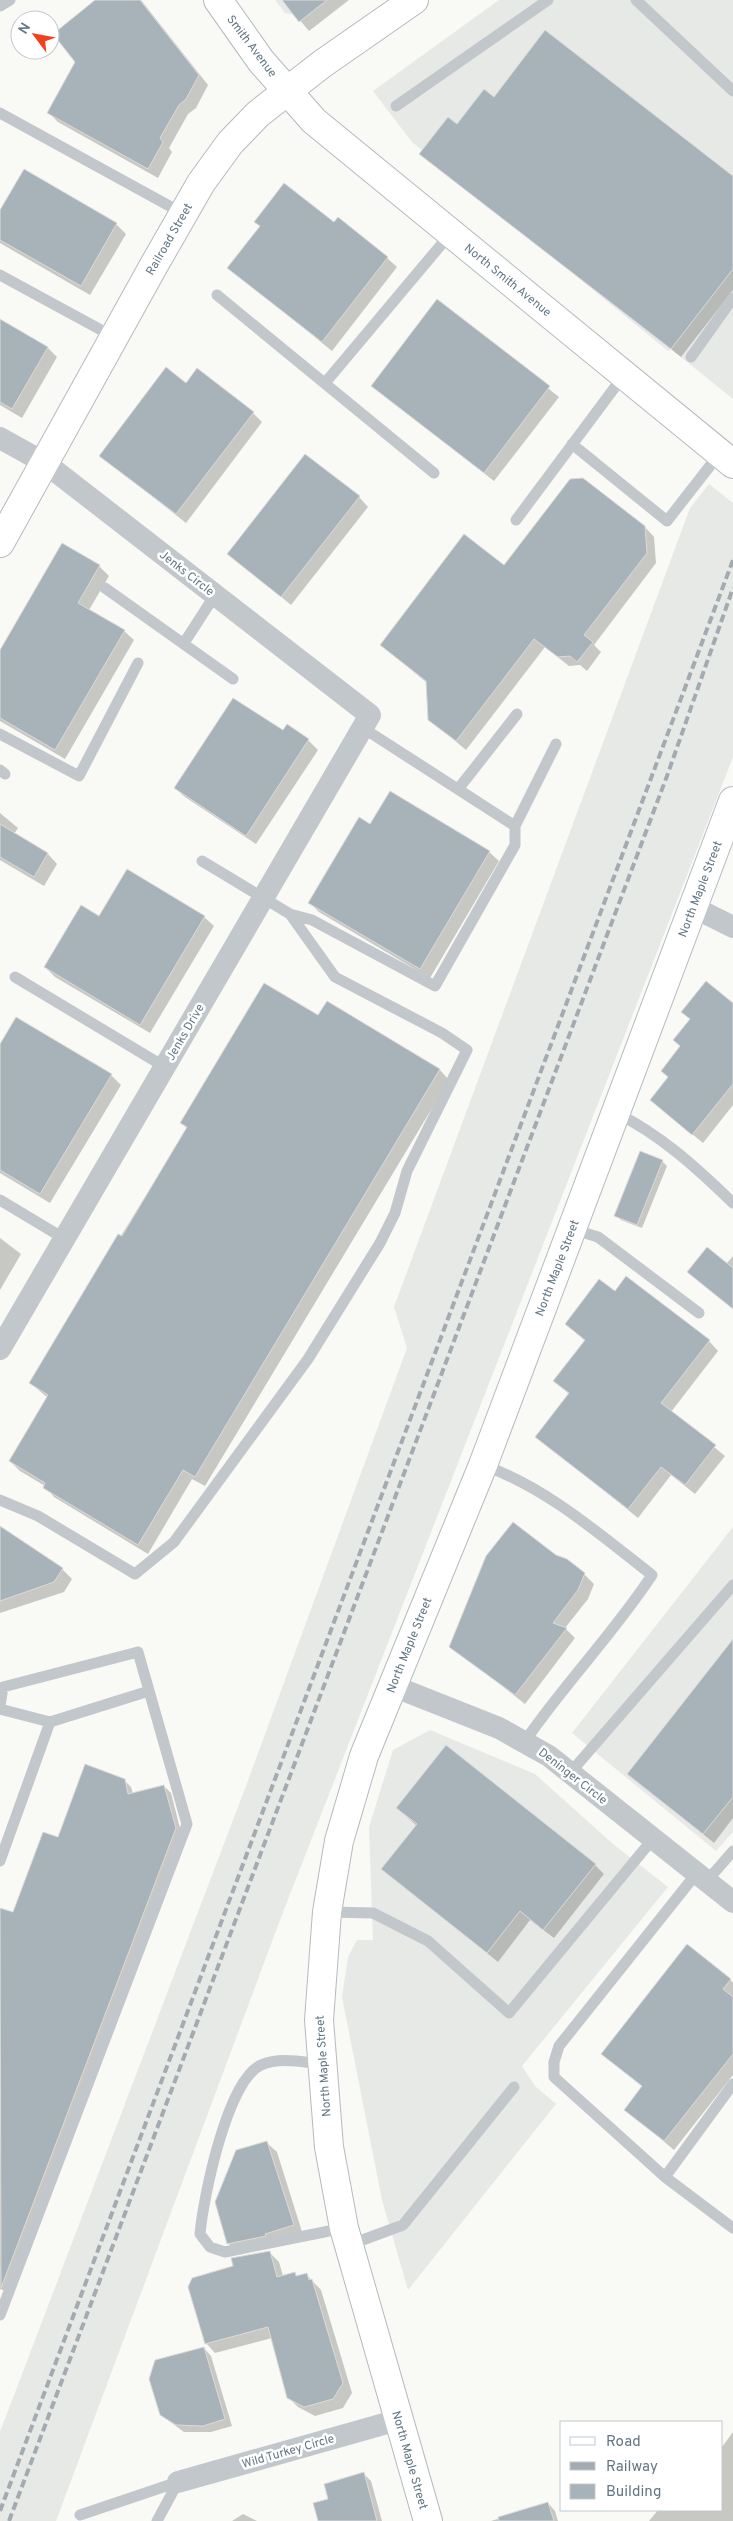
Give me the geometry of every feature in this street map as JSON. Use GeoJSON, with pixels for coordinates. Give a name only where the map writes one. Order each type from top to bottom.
{"type":"FeatureCollection","features":[{"type":"Feature","properties":{"kind":"main road","name":"Smith Avenue"},"geometry":{"type":"LineString","coordinates":[[218,0],[261,62],[288,91]]}},
{"type":"Feature","properties":{"kind":"main road","name":"Railroad Street"},"geometry":{"type":"LineString","coordinates":[[0,543],[201,184],[230,143],[258,114],[322,64],[414,0]]}},
{"type":"Feature","properties":{"kind":"main road","name":"North Smith Avenue"},"geometry":{"type":"LineString","coordinates":[[288,91],[314,121],[726,459]]}},
{"type":"Feature","properties":{"kind":"main road","name":"North Maple Street"},"geometry":{"type":"LineString","coordinates":[[428,2521],[346,2237],[329,2148],[319,2020],[327,1912],[339,1841],[364,1756],[483,1465],[733,801]]}},
{"type":"Feature","properties":{"kind":"street","name":"Jenks Circle"},"geometry":{"type":"LineString","coordinates":[[0,438],[45,463],[215,595],[366,722]]}},
{"type":"Feature","properties":{"kind":"street","name":"Jenks Drive"},"geometry":{"type":"LineString","coordinates":[[0,1349],[366,722]]}},
{"type":"Feature","properties":{"kind":"street"},"geometry":{"type":"LineString","coordinates":[[693,907],[733,927]]}},
{"type":"Feature","properties":{"kind":"street","name":"Deninger Circle"},"geometry":{"type":"LineString","coordinates":[[393,1686],[499,1728],[549,1756],[652,1840],[733,1902]]}},
{"type":"Feature","properties":{"kind":"street","name":"Wild Turkey Circle"},"geometry":{"type":"LineString","coordinates":[[178,2482],[398,2420]]}},
{"type":"Feature","properties":{"kind":"lane"},"geometry":{"type":"LineString","coordinates":[[0,6],[10,0]]}},
{"type":"Feature","properties":{"kind":"lane"},"geometry":{"type":"LineString","coordinates":[[396,106],[548,0]]}},
{"type":"Feature","properties":{"kind":"lane"},"geometry":{"type":"LineString","coordinates":[[636,0],[733,91]]}},
{"type":"Feature","properties":{"kind":"lane"},"geometry":{"type":"LineString","coordinates":[[0,113],[184,214]]}},
{"type":"Feature","properties":{"kind":"lane"},"geometry":{"type":"LineString","coordinates":[[324,383],[451,233]]}},
{"type":"Feature","properties":{"kind":"lane"},"geometry":{"type":"LineString","coordinates":[[0,275],[114,337]]}},
{"type":"Feature","properties":{"kind":"lane"},"geometry":{"type":"LineString","coordinates":[[217,295],[434,473]]}},
{"type":"Feature","properties":{"kind":"lane"},"geometry":{"type":"LineString","coordinates":[[691,357],[733,298]]}},
{"type":"Feature","properties":{"kind":"lane"},"geometry":{"type":"LineString","coordinates":[[516,520],[624,375]]}},
{"type":"Feature","properties":{"kind":"lane"},"geometry":{"type":"LineString","coordinates":[[572,444],[667,521],[726,459]]}},
{"type":"Feature","properties":{"kind":"lane"},"geometry":{"type":"LineString","coordinates":[[105,588],[233,679]]}},
{"type":"Feature","properties":{"kind":"lane"},"geometry":{"type":"LineString","coordinates":[[184,643],[215,595]]}},
{"type":"Feature","properties":{"kind":"lane"},"geometry":{"type":"LineString","coordinates":[[0,734],[79,776],[138,663]]}},
{"type":"Feature","properties":{"kind":"lane"},"geometry":{"type":"LineString","coordinates":[[459,788],[518,714]]}},
{"type":"Feature","properties":{"kind":"lane"},"geometry":{"type":"LineString","coordinates":[[366,722],[515,826]]}},
{"type":"Feature","properties":{"kind":"lane"},"geometry":{"type":"LineString","coordinates":[[202,861],[290,914],[312,920],[435,986],[515,845],[515,826],[556,744]]}},
{"type":"Feature","properties":{"kind":"lane"},"geometry":{"type":"LineString","coordinates":[[0,1500],[38,1516],[135,1574],[174,1542],[308,1359],[380,1243],[395,1213],[407,1172],[467,1050],[442,1033],[335,977],[290,914]]}},
{"type":"Feature","properties":{"kind":"lane"},"geometry":{"type":"LineString","coordinates":[[16,977],[165,1067]]}},
{"type":"Feature","properties":{"kind":"lane"},"geometry":{"type":"LineString","coordinates":[[616,1113],[642,1125],[733,1203]]}},
{"type":"Feature","properties":{"kind":"lane"},"geometry":{"type":"LineString","coordinates":[[0,1200],[64,1238]]}},
{"type":"Feature","properties":{"kind":"lane"},"geometry":{"type":"LineString","coordinates":[[572,1228],[598,1236],[699,1313]]}},
{"type":"Feature","properties":{"kind":"lane"},"geometry":{"type":"LineString","coordinates":[[483,1465],[514,1476],[569,1510],[652,1574],[628,1611],[552,1702],[525,1741]]}},
{"type":"Feature","properties":{"kind":"lane"},"geometry":{"type":"LineString","coordinates":[[570,1772],[733,1585]]}},
{"type":"Feature","properties":{"kind":"lane"},"geometry":{"type":"LineString","coordinates":[[0,2313],[186,1824],[149,1691],[138,1652],[2,1687],[0,1708],[50,1722],[149,1691]]}},
{"type":"Feature","properties":{"kind":"lane"},"geometry":{"type":"LineString","coordinates":[[0,1861],[50,1722]]}},
{"type":"Feature","properties":{"kind":"lane"},"geometry":{"type":"LineString","coordinates":[[327,1912],[373,1913],[428,1941],[509,2013],[652,1840]]}},
{"type":"Feature","properties":{"kind":"lane"},"geometry":{"type":"LineString","coordinates":[[733,1851],[701,1878],[559,2046],[554,2062],[554,2077],[665,2177],[733,2228]]}},
{"type":"Feature","properties":{"kind":"lane"},"geometry":{"type":"LineString","coordinates":[[321,2064],[283,2060],[260,2066],[242,2085],[220,2135],[203,2204],[200,2234],[210,2247],[225,2252],[346,2237],[403,2225],[514,2087]]}},
{"type":"Feature","properties":{"kind":"lane"},"geometry":{"type":"LineString","coordinates":[[665,2177],[733,2084]]}},
{"type":"Feature","properties":{"kind":"lane"},"geometry":{"type":"LineString","coordinates":[[80,2515],[178,2482]]}},
{"type":"Feature","properties":{"kind":"lane"},"geometry":{"type":"LineString","coordinates":[[157,2521],[178,2482]]}},
{"type":"Feature","properties":{"kind":"shaded area"},"geometry":{"type":"Polygon","coordinates":[[[275,0],[327,0],[303,16],[285,13],[275,0]]]}},
{"type":"Feature","properties":{"kind":"shaded area"},"geometry":{"type":"Polygon","coordinates":[[[499,0],[733,0],[733,399],[671,349],[668,351],[412,142],[373,91],[499,0]]]}},
{"type":"Feature","properties":{"kind":"shaded area"},"geometry":{"type":"Polygon","coordinates":[[[709,484],[733,503],[733,757],[280,1920],[56,2521],[0,2521],[0,2432],[246,1786],[407,1348],[394,1307],[690,508],[709,484]]]}},
{"type":"Feature","properties":{"kind":"shaded area"},"geometry":{"type":"Polygon","coordinates":[[[733,1527],[733,1832],[716,1851],[572,1733],[733,1527]]]}},
{"type":"Feature","properties":{"kind":"shaded area"},"geometry":{"type":"Polygon","coordinates":[[[430,1730],[535,1774],[613,1844],[668,1887],[522,2066],[535,2086],[556,2104],[408,2290],[382,2200],[342,1997],[348,1957],[357,1940],[373,1940],[369,1827],[393,1750],[430,1730]]]}},
{"type":"Feature","properties":{"kind":"building"},"geometry":{"type":"Polygon","coordinates":[[[95,0],[140,0],[199,75],[186,99],[179,105],[160,138],[163,142],[148,169],[47,113],[75,62],[60,43],[60,28],[95,0]]]}},
{"type":"Feature","properties":{"kind":"building"},"geometry":{"type":"Polygon","coordinates":[[[282,0],[327,0],[299,22],[282,0]]]}},
{"type":"Feature","properties":{"kind":"building"},"geometry":{"type":"Polygon","coordinates":[[[545,30],[733,176],[733,269],[671,349],[419,154],[448,117],[457,124],[484,89],[494,97],[545,30]]]}},
{"type":"Feature","properties":{"kind":"building"},"geometry":{"type":"Polygon","coordinates":[[[24,169],[117,223],[81,286],[0,240],[0,210],[24,169]]]}},
{"type":"Feature","properties":{"kind":"building"},"geometry":{"type":"Polygon","coordinates":[[[284,183],[334,222],[338,217],[388,257],[322,342],[227,268],[260,226],[254,222],[284,183]]]}},
{"type":"Feature","properties":{"kind":"building"},"geometry":{"type":"Polygon","coordinates":[[[437,299],[550,386],[484,473],[371,386],[437,299]]]}},
{"type":"Feature","properties":{"kind":"building"},"geometry":{"type":"Polygon","coordinates":[[[0,319],[48,347],[12,409],[0,402],[0,319]]]}},
{"type":"Feature","properties":{"kind":"building"},"geometry":{"type":"Polygon","coordinates":[[[166,367],[186,383],[197,368],[254,412],[176,514],[99,456],[166,367]]]}},
{"type":"Feature","properties":{"kind":"building"},"geometry":{"type":"Polygon","coordinates":[[[305,454],[360,496],[281,597],[227,554],[305,454]]]}},
{"type":"Feature","properties":{"kind":"building"},"geometry":{"type":"Polygon","coordinates":[[[583,478],[645,526],[647,553],[584,635],[593,642],[577,662],[570,656],[558,657],[534,639],[456,741],[428,720],[426,681],[380,645],[464,534],[504,565],[570,479],[583,478]]]}},
{"type":"Feature","properties":{"kind":"building"},"geometry":{"type":"Polygon","coordinates":[[[62,543],[100,565],[78,603],[125,630],[55,750],[0,718],[0,650],[62,543]]]}},
{"type":"Feature","properties":{"kind":"building"},"geometry":{"type":"Polygon","coordinates":[[[233,698],[283,730],[287,724],[309,739],[246,836],[174,788],[233,698]]]}},
{"type":"Feature","properties":{"kind":"building"},"geometry":{"type":"Polygon","coordinates":[[[390,791],[490,851],[420,969],[308,903],[359,817],[370,824],[390,791]]]}},
{"type":"Feature","properties":{"kind":"building"},"geometry":{"type":"Polygon","coordinates":[[[0,824],[48,853],[34,877],[0,857],[0,824]]]}},
{"type":"Feature","properties":{"kind":"building"},"geometry":{"type":"Polygon","coordinates":[[[127,869],[205,916],[140,1025],[44,967],[81,905],[99,916],[127,869]]]}},
{"type":"Feature","properties":{"kind":"building"},"geometry":{"type":"Polygon","coordinates":[[[706,981],[733,1003],[733,1084],[692,1135],[650,1100],[668,1077],[661,1071],[680,1046],[673,1040],[690,1019],[681,1012],[706,981]]]}},
{"type":"Feature","properties":{"kind":"building"},"geometry":{"type":"Polygon","coordinates":[[[264,983],[318,1015],[327,1001],[440,1069],[195,1477],[183,1470],[138,1545],[43,1488],[45,1483],[9,1461],[48,1395],[29,1383],[118,1234],[122,1236],[187,1127],[180,1123],[264,983]]]}},
{"type":"Feature","properties":{"kind":"building"},"geometry":{"type":"Polygon","coordinates":[[[16,1017],[112,1074],[40,1194],[0,1170],[0,1044],[16,1017]]]}},
{"type":"Feature","properties":{"kind":"building"},"geometry":{"type":"Polygon","coordinates":[[[640,1151],[663,1160],[637,1225],[614,1216],[640,1151]]]}},
{"type":"Feature","properties":{"kind":"building"},"geometry":{"type":"Polygon","coordinates":[[[707,1247],[733,1268],[733,1309],[687,1272],[707,1247]]]}},
{"type":"Feature","properties":{"kind":"building"},"geometry":{"type":"Polygon","coordinates":[[[626,1276],[710,1340],[661,1403],[716,1445],[685,1485],[661,1467],[628,1509],[535,1437],[569,1393],[553,1381],[585,1340],[565,1324],[599,1279],[615,1291],[626,1276]]]}},
{"type":"Feature","properties":{"kind":"building"},"geometry":{"type":"Polygon","coordinates":[[[513,1522],[556,1555],[567,1559],[585,1573],[578,1590],[553,1623],[567,1628],[515,1695],[449,1647],[486,1556],[513,1522]]]}},
{"type":"Feature","properties":{"kind":"building"},"geometry":{"type":"Polygon","coordinates":[[[0,1526],[63,1568],[54,1582],[0,1601],[0,1526]]]}},
{"type":"Feature","properties":{"kind":"building"},"geometry":{"type":"Polygon","coordinates":[[[733,1639],[733,1797],[703,1834],[627,1774],[733,1639]]]}},
{"type":"Feature","properties":{"kind":"building"},"geometry":{"type":"Polygon","coordinates":[[[446,1745],[596,1864],[543,1930],[520,1911],[487,1953],[381,1869],[417,1824],[396,1808],[446,1745]]]}},
{"type":"Feature","properties":{"kind":"building"},"geometry":{"type":"Polygon","coordinates":[[[85,1764],[125,1779],[128,1794],[164,1785],[176,1828],[1,2288],[0,1908],[13,1912],[43,1832],[58,1837],[85,1764]]]}},
{"type":"Feature","properties":{"kind":"building"},"geometry":{"type":"Polygon","coordinates":[[[687,1944],[731,1979],[723,1989],[733,1997],[733,2054],[664,2141],[624,2110],[642,2086],[601,2054],[687,1944]]]}},
{"type":"Feature","properties":{"kind":"building"},"geometry":{"type":"Polygon","coordinates":[[[267,2141],[294,2225],[265,2234],[266,2236],[227,2244],[215,2202],[236,2150],[267,2141]]]}},
{"type":"Feature","properties":{"kind":"building"},"geometry":{"type":"Polygon","coordinates":[[[270,2251],[277,2277],[295,2272],[296,2276],[307,2273],[309,2280],[312,2279],[343,2383],[333,2399],[304,2407],[287,2398],[268,2327],[205,2344],[188,2287],[192,2278],[233,2266],[231,2258],[270,2251]]]}},
{"type":"Feature","properties":{"kind":"building"},"geometry":{"type":"Polygon","coordinates":[[[204,2347],[225,2419],[203,2426],[176,2425],[160,2415],[149,2379],[155,2360],[204,2347]]]}},
{"type":"Feature","properties":{"kind":"building"},"geometry":{"type":"Polygon","coordinates":[[[364,2472],[377,2521],[318,2521],[313,2503],[328,2499],[324,2484],[364,2472]]]}},
{"type":"Feature","properties":{"kind":"building"},"geometry":{"type":"Polygon","coordinates":[[[548,2502],[554,2521],[499,2521],[498,2517],[548,2502]]]}},
{"type":"Feature","properties":{"kind":"railway"},"geometry":{"type":"LineString","coordinates":[[0,2511],[733,560]]}},
{"type":"Feature","properties":{"kind":"railway"},"geometry":{"type":"LineString","coordinates":[[9,2521],[667,776],[733,588]]}}]}
